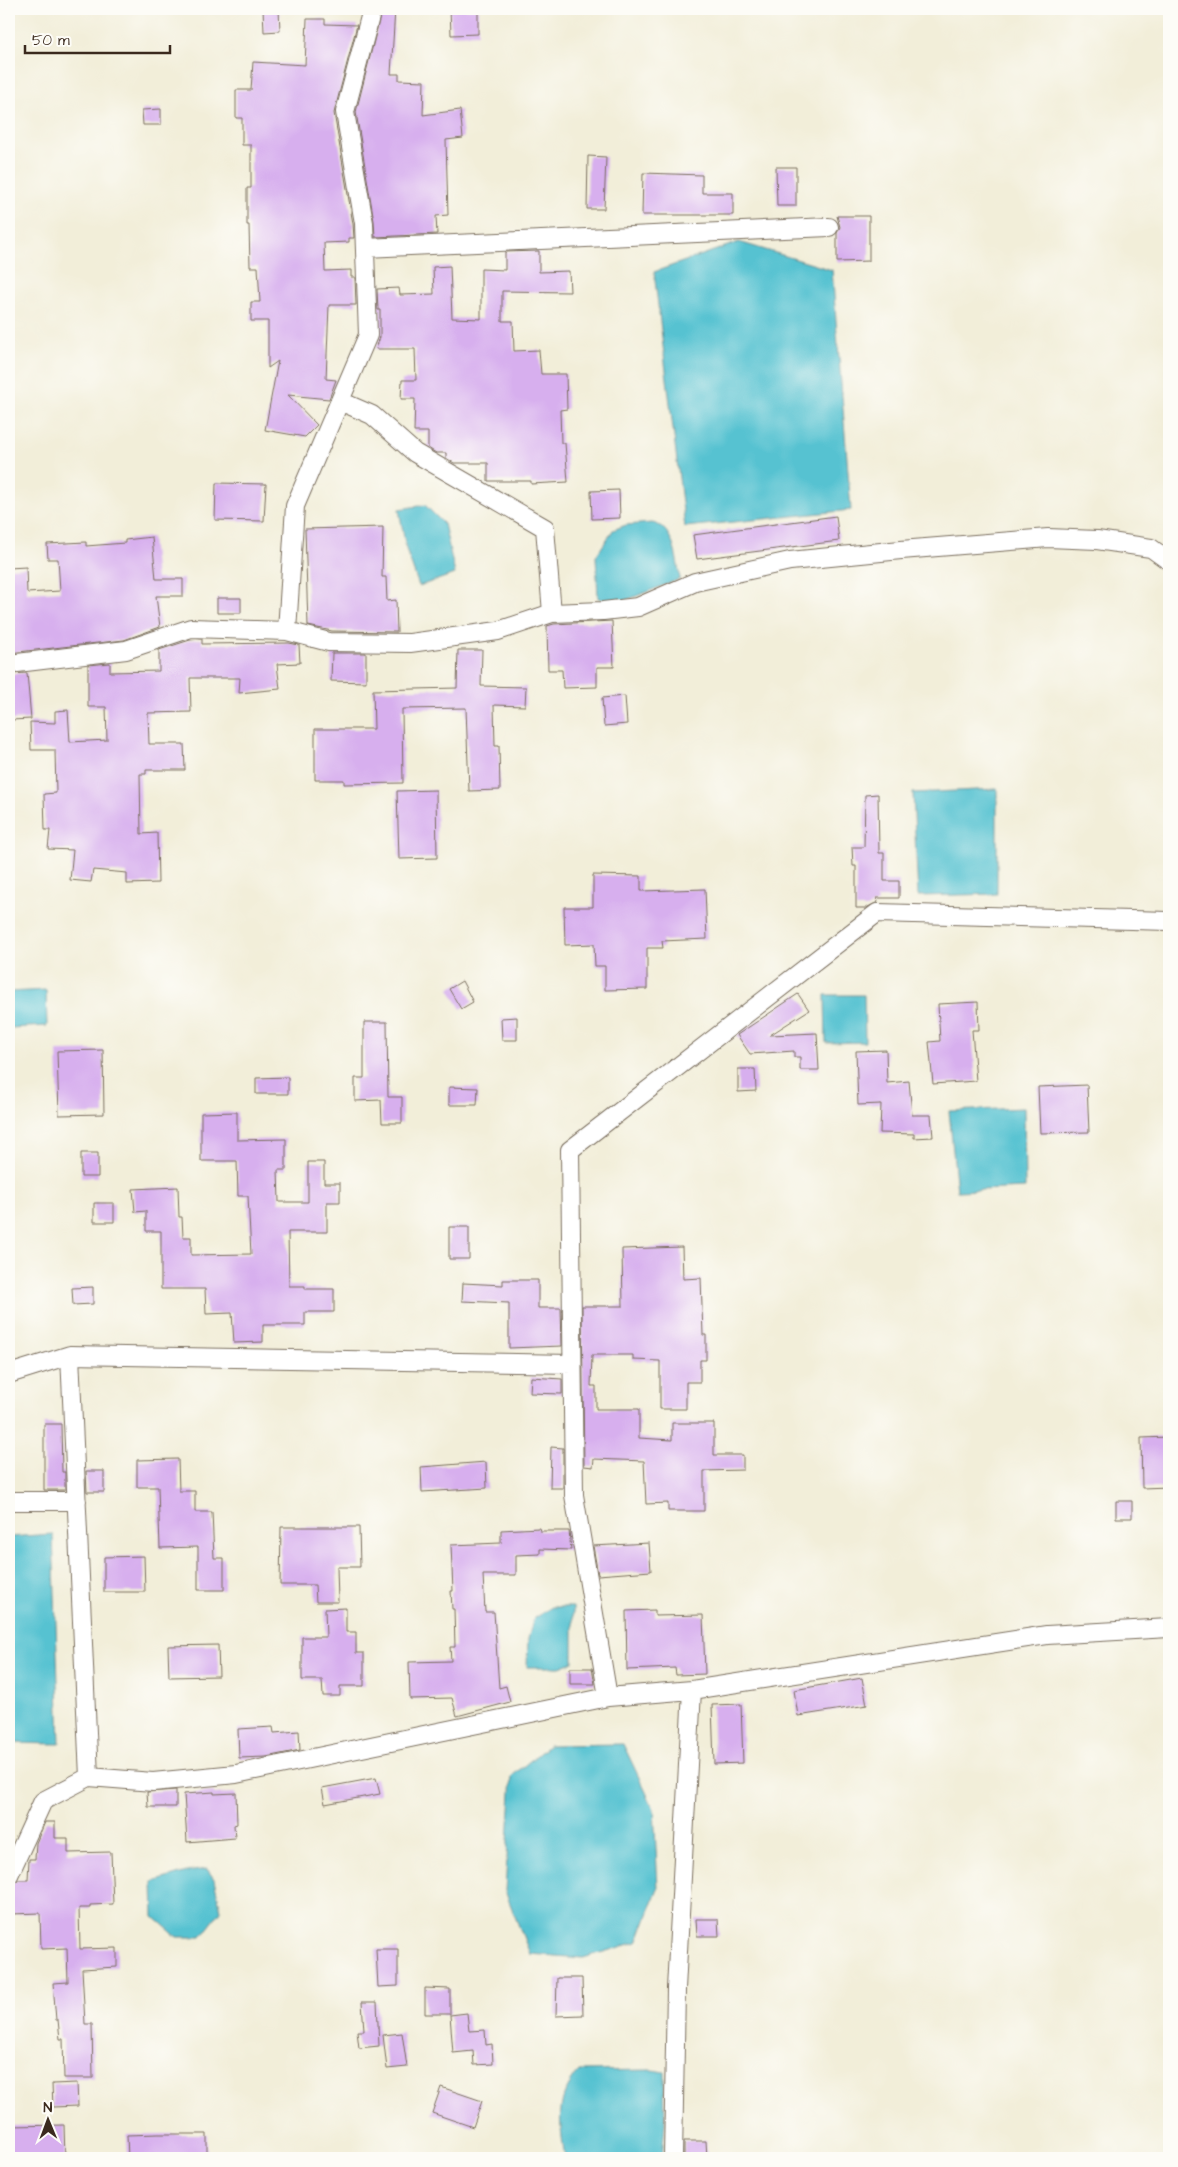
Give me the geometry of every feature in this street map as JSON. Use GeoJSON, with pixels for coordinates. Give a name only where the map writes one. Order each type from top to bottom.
{"type":"FeatureCollection","features":[{"type":"Feature","properties":{"kind":"street"},"geometry":{"type":"LineString","coordinates":[[288,631],[296,506],[368,335],[364,223],[345,112],[372,9]]}},
{"type":"Feature","properties":{"kind":"street"},"geometry":{"type":"LineString","coordinates":[[365,248],[829,227]]}},
{"type":"Feature","properties":{"kind":"street"},"geometry":{"type":"LineString","coordinates":[[340,401],[372,415],[415,453],[545,528],[552,613]]}},
{"type":"Feature","properties":{"kind":"street"},"geometry":{"type":"LineString","coordinates":[[9,664],[126,650],[191,628],[288,631],[329,642],[410,643],[498,631],[552,613],[603,611],[638,607],[695,582],[790,561],[901,550],[1048,538],[1097,540],[1151,548],[1169,561]]}},
{"type":"Feature","properties":{"kind":"street"},"geometry":{"type":"LineString","coordinates":[[608,1697],[574,1495],[570,1150],[877,913],[1169,922]]}},
{"type":"Feature","properties":{"kind":"street"},"geometry":{"type":"LineString","coordinates":[[9,1374],[70,1355],[572,1364]]}},
{"type":"Feature","properties":{"kind":"street"},"geometry":{"type":"LineString","coordinates":[[70,1355],[88,1777]]}},
{"type":"Feature","properties":{"kind":"street"},"geometry":{"type":"LineString","coordinates":[[9,1501],[76,1501]]}},
{"type":"Feature","properties":{"kind":"street"},"geometry":{"type":"LineString","coordinates":[[9,1875],[43,1801],[88,1777],[153,1782],[236,1774],[608,1697],[692,1690],[1047,1635],[1169,1628]]}},
{"type":"Feature","properties":{"kind":"street"},"geometry":{"type":"LineString","coordinates":[[673,2158],[676,1989],[692,1690]]}},
{"type":"Feature","properties":{"kind":"water"},"geometry":{"type":"Polygon","coordinates":[[[739,242],[832,270],[851,510],[685,527],[654,272],[739,242]]]}},
{"type":"Feature","properties":{"kind":"water"},"geometry":{"type":"Polygon","coordinates":[[[425,505],[444,524],[455,574],[419,586],[406,549],[399,509],[425,505]]]}},
{"type":"Feature","properties":{"kind":"water"},"geometry":{"type":"Polygon","coordinates":[[[652,523],[659,525],[670,537],[676,554],[680,579],[616,604],[598,598],[596,556],[613,530],[626,525],[652,523]]]}},
{"type":"Feature","properties":{"kind":"water"},"geometry":{"type":"Polygon","coordinates":[[[997,789],[997,894],[918,896],[913,793],[997,789]]]}},
{"type":"Feature","properties":{"kind":"water"},"geometry":{"type":"Polygon","coordinates":[[[46,990],[47,1026],[9,1028],[9,992],[46,990]]]}},
{"type":"Feature","properties":{"kind":"water"},"geometry":{"type":"Polygon","coordinates":[[[825,995],[864,995],[865,1042],[826,1043],[825,995]]]}},
{"type":"Feature","properties":{"kind":"water"},"geometry":{"type":"Polygon","coordinates":[[[1024,1108],[1025,1188],[957,1191],[949,1111],[1024,1108]]]}},
{"type":"Feature","properties":{"kind":"water"},"geometry":{"type":"Polygon","coordinates":[[[53,1534],[60,1744],[9,1743],[9,1537],[53,1534]]]}},
{"type":"Feature","properties":{"kind":"water"},"geometry":{"type":"Polygon","coordinates":[[[552,1607],[573,1607],[573,1662],[560,1667],[527,1667],[528,1639],[534,1618],[552,1607]]]}},
{"type":"Feature","properties":{"kind":"water"},"geometry":{"type":"Polygon","coordinates":[[[623,1744],[654,1809],[658,1889],[637,1942],[583,1958],[530,1954],[505,1891],[512,1776],[549,1745],[623,1744]]]}},
{"type":"Feature","properties":{"kind":"water"},"geometry":{"type":"Polygon","coordinates":[[[207,1869],[214,1879],[221,1911],[201,1937],[177,1937],[154,1917],[153,1882],[187,1872],[207,1869]]]}},
{"type":"Feature","properties":{"kind":"water"},"geometry":{"type":"Polygon","coordinates":[[[653,2070],[664,2072],[665,2123],[662,2158],[565,2158],[561,2123],[562,2102],[571,2082],[579,2071],[653,2070]]]}},
{"type":"Feature","properties":{"kind":"building"},"geometry":{"type":"Polygon","coordinates":[[[263,9],[279,9],[280,31],[264,32],[263,9]]]}},
{"type":"Feature","properties":{"kind":"building"},"geometry":{"type":"Polygon","coordinates":[[[382,9],[395,9],[391,74],[399,74],[399,80],[424,81],[423,115],[460,110],[463,138],[446,140],[448,215],[436,216],[437,234],[375,237],[356,112],[382,9]]]}},
{"type":"Feature","properties":{"kind":"building"},"geometry":{"type":"Polygon","coordinates":[[[450,9],[478,9],[478,34],[451,35],[450,9]]]}},
{"type":"Feature","properties":{"kind":"building"},"geometry":{"type":"Polygon","coordinates":[[[307,19],[325,19],[325,24],[357,25],[334,113],[354,238],[349,238],[349,242],[324,243],[325,271],[351,270],[351,277],[355,277],[356,305],[329,305],[326,379],[336,380],[329,399],[288,395],[317,425],[305,437],[265,430],[278,361],[268,368],[268,321],[251,321],[251,302],[260,302],[258,267],[250,267],[249,225],[247,225],[247,188],[251,188],[251,145],[242,145],[242,118],[236,118],[236,90],[251,90],[253,62],[305,65],[307,19]]]}},
{"type":"Feature","properties":{"kind":"building"},"geometry":{"type":"Polygon","coordinates":[[[161,109],[161,125],[143,125],[142,110],[161,109]]]}},
{"type":"Feature","properties":{"kind":"building"},"geometry":{"type":"Polygon","coordinates":[[[588,156],[606,157],[604,209],[587,209],[588,156]]]}},
{"type":"Feature","properties":{"kind":"building"},"geometry":{"type":"Polygon","coordinates":[[[776,167],[796,167],[796,206],[777,206],[776,167]]]}},
{"type":"Feature","properties":{"kind":"building"},"geometry":{"type":"Polygon","coordinates":[[[643,173],[702,175],[702,193],[733,193],[733,215],[642,215],[643,173]]]}},
{"type":"Feature","properties":{"kind":"building"},"geometry":{"type":"Polygon","coordinates":[[[837,216],[869,216],[869,261],[837,262],[837,233],[840,227],[837,216]]]}},
{"type":"Feature","properties":{"kind":"building"},"geometry":{"type":"Polygon","coordinates":[[[539,251],[539,272],[569,271],[570,292],[502,291],[502,321],[513,321],[514,351],[539,350],[541,374],[566,374],[567,409],[560,410],[561,443],[565,443],[568,482],[531,484],[531,481],[488,481],[488,463],[454,463],[446,458],[446,453],[436,453],[428,448],[428,432],[414,432],[415,399],[401,399],[402,380],[416,380],[415,349],[376,349],[380,337],[380,310],[378,310],[377,289],[399,288],[400,295],[434,294],[433,267],[450,266],[452,318],[481,319],[481,269],[505,270],[505,252],[539,251]]]}},
{"type":"Feature","properties":{"kind":"building"},"geometry":{"type":"Polygon","coordinates":[[[216,483],[266,484],[264,521],[215,520],[216,483]]]}},
{"type":"Feature","properties":{"kind":"building"},"geometry":{"type":"Polygon","coordinates":[[[619,490],[620,518],[592,519],[591,491],[619,490]]]}},
{"type":"Feature","properties":{"kind":"building"},"geometry":{"type":"Polygon","coordinates":[[[836,516],[839,541],[697,559],[693,535],[836,516]]]}},
{"type":"Feature","properties":{"kind":"building"},"geometry":{"type":"Polygon","coordinates":[[[383,527],[382,577],[386,577],[387,601],[396,600],[397,632],[332,631],[308,626],[305,529],[383,527]]]}},
{"type":"Feature","properties":{"kind":"building"},"geometry":{"type":"Polygon","coordinates":[[[152,537],[156,579],[183,579],[183,596],[156,596],[160,627],[124,640],[9,653],[9,568],[26,567],[27,593],[60,591],[58,559],[48,559],[47,544],[86,542],[86,546],[125,543],[125,540],[152,537]]]}},
{"type":"Feature","properties":{"kind":"building"},"geometry":{"type":"Polygon","coordinates":[[[217,598],[241,598],[241,613],[217,613],[217,598]]]}},
{"type":"Feature","properties":{"kind":"building"},"geometry":{"type":"Polygon","coordinates":[[[612,621],[614,667],[597,667],[597,687],[563,688],[562,670],[548,670],[547,626],[612,621]]]}},
{"type":"Feature","properties":{"kind":"building"},"geometry":{"type":"Polygon","coordinates":[[[202,639],[202,644],[289,643],[299,645],[300,663],[277,664],[280,689],[239,693],[240,678],[190,678],[191,712],[148,713],[149,744],[184,744],[185,770],[146,770],[146,774],[140,774],[141,834],[157,833],[158,883],[127,884],[127,873],[93,870],[91,882],[70,880],[73,850],[48,849],[50,830],[45,830],[44,794],[56,793],[55,750],[31,750],[30,722],[55,723],[55,711],[68,710],[70,742],[107,740],[106,707],[88,707],[88,665],[110,663],[110,672],[159,671],[159,650],[190,640],[202,639]]]}},
{"type":"Feature","properties":{"kind":"building"},"geometry":{"type":"Polygon","coordinates":[[[458,650],[482,650],[481,686],[526,687],[525,706],[494,705],[495,746],[499,746],[500,790],[469,791],[466,708],[402,709],[403,783],[344,784],[344,780],[315,780],[315,729],[374,729],[373,690],[457,688],[458,650]]]}},
{"type":"Feature","properties":{"kind":"building"},"geometry":{"type":"Polygon","coordinates":[[[332,653],[366,653],[366,682],[331,681],[332,653]]]}},
{"type":"Feature","properties":{"kind":"building"},"geometry":{"type":"Polygon","coordinates":[[[27,673],[31,719],[11,720],[9,674],[27,673]]]}},
{"type":"Feature","properties":{"kind":"building"},"geometry":{"type":"Polygon","coordinates":[[[625,696],[627,724],[604,726],[602,698],[625,696]]]}},
{"type":"Feature","properties":{"kind":"building"},"geometry":{"type":"Polygon","coordinates":[[[436,790],[437,858],[399,859],[397,791],[436,790]]]}},
{"type":"Feature","properties":{"kind":"building"},"geometry":{"type":"Polygon","coordinates":[[[878,794],[879,853],[884,853],[884,881],[899,881],[899,898],[877,898],[878,902],[866,908],[856,908],[856,866],[853,866],[852,847],[864,847],[865,795],[878,794]]]}},
{"type":"Feature","properties":{"kind":"building"},"geometry":{"type":"Polygon","coordinates":[[[593,875],[641,876],[641,891],[705,889],[707,939],[662,941],[663,948],[647,948],[647,989],[605,990],[605,966],[595,966],[594,944],[565,945],[564,907],[593,907],[593,875]]]}},
{"type":"Feature","properties":{"kind":"building"},"geometry":{"type":"Polygon","coordinates":[[[462,981],[473,1002],[461,1009],[449,989],[462,981]]]}},
{"type":"Feature","properties":{"kind":"building"},"geometry":{"type":"Polygon","coordinates":[[[798,994],[809,1010],[770,1035],[817,1033],[819,1070],[800,1070],[800,1057],[794,1057],[794,1051],[750,1054],[737,1035],[798,994]]]}},
{"type":"Feature","properties":{"kind":"building"},"geometry":{"type":"Polygon","coordinates":[[[978,1002],[979,1030],[972,1030],[976,1081],[933,1084],[929,1042],[940,1041],[938,1004],[978,1002]]]}},
{"type":"Feature","properties":{"kind":"building"},"geometry":{"type":"Polygon","coordinates":[[[517,1017],[517,1040],[502,1040],[501,1018],[517,1017]]]}},
{"type":"Feature","properties":{"kind":"building"},"geometry":{"type":"Polygon","coordinates":[[[364,1022],[387,1022],[388,1097],[402,1097],[402,1123],[382,1123],[381,1100],[355,1101],[355,1078],[364,1078],[364,1022]]]}},
{"type":"Feature","properties":{"kind":"building"},"geometry":{"type":"Polygon","coordinates":[[[103,1050],[104,1114],[59,1115],[57,1051],[103,1050]]]}},
{"type":"Feature","properties":{"kind":"building"},"geometry":{"type":"Polygon","coordinates":[[[886,1050],[887,1083],[909,1081],[912,1115],[931,1115],[933,1137],[914,1138],[914,1134],[880,1133],[881,1104],[858,1105],[856,1051],[886,1050]]]}},
{"type":"Feature","properties":{"kind":"building"},"geometry":{"type":"Polygon","coordinates":[[[738,1069],[755,1069],[756,1091],[738,1092],[738,1069]]]}},
{"type":"Feature","properties":{"kind":"building"},"geometry":{"type":"Polygon","coordinates":[[[288,1077],[288,1094],[256,1094],[256,1078],[288,1077]]]}},
{"type":"Feature","properties":{"kind":"building"},"geometry":{"type":"Polygon","coordinates":[[[1087,1085],[1089,1132],[1040,1133],[1038,1087],[1087,1085]]]}},
{"type":"Feature","properties":{"kind":"building"},"geometry":{"type":"Polygon","coordinates":[[[449,1087],[478,1088],[477,1105],[449,1105],[449,1087]]]}},
{"type":"Feature","properties":{"kind":"building"},"geometry":{"type":"Polygon","coordinates":[[[237,1112],[237,1140],[286,1139],[286,1170],[278,1170],[279,1202],[308,1202],[308,1162],[324,1162],[324,1183],[340,1183],[340,1202],[327,1202],[327,1232],[288,1232],[289,1286],[305,1286],[305,1289],[334,1289],[334,1312],[305,1312],[305,1325],[263,1325],[263,1342],[234,1343],[232,1313],[206,1314],[205,1289],[161,1289],[161,1231],[146,1231],[146,1211],[135,1212],[133,1189],[178,1187],[179,1217],[182,1217],[183,1237],[191,1237],[191,1255],[251,1254],[248,1196],[238,1196],[237,1161],[201,1161],[201,1113],[237,1112]]]}},
{"type":"Feature","properties":{"kind":"building"},"geometry":{"type":"Polygon","coordinates":[[[81,1153],[98,1153],[98,1177],[81,1177],[81,1153]]]}},
{"type":"Feature","properties":{"kind":"building"},"geometry":{"type":"Polygon","coordinates":[[[94,1203],[114,1203],[114,1222],[94,1222],[94,1203]]]}},
{"type":"Feature","properties":{"kind":"building"},"geometry":{"type":"Polygon","coordinates":[[[449,1227],[469,1227],[469,1259],[449,1259],[449,1227]]]}},
{"type":"Feature","properties":{"kind":"building"},"geometry":{"type":"Polygon","coordinates":[[[682,1247],[683,1279],[701,1278],[703,1335],[706,1335],[706,1360],[700,1360],[700,1382],[686,1382],[686,1409],[660,1409],[660,1361],[633,1360],[633,1355],[592,1355],[591,1386],[596,1386],[596,1409],[639,1409],[639,1438],[672,1440],[672,1423],[714,1423],[714,1455],[743,1455],[743,1470],[704,1471],[704,1511],[668,1511],[668,1503],[646,1504],[644,1461],[594,1459],[593,1467],[584,1466],[582,1306],[623,1306],[622,1249],[682,1247]]]}},
{"type":"Feature","properties":{"kind":"building"},"geometry":{"type":"Polygon","coordinates":[[[503,1280],[538,1280],[538,1308],[561,1308],[562,1346],[509,1348],[509,1303],[462,1301],[463,1283],[503,1285],[503,1280]]]}},
{"type":"Feature","properties":{"kind":"building"},"geometry":{"type":"Polygon","coordinates":[[[93,1287],[93,1304],[73,1305],[72,1288],[93,1287]]]}},
{"type":"Feature","properties":{"kind":"building"},"geometry":{"type":"Polygon","coordinates":[[[531,1377],[562,1379],[562,1394],[530,1393],[531,1377]]]}},
{"type":"Feature","properties":{"kind":"building"},"geometry":{"type":"Polygon","coordinates":[[[44,1424],[61,1424],[62,1472],[65,1472],[65,1490],[44,1490],[44,1424]]]}},
{"type":"Feature","properties":{"kind":"building"},"geometry":{"type":"Polygon","coordinates":[[[1169,1437],[1169,1487],[1142,1488],[1141,1438],[1169,1437]]]}},
{"type":"Feature","properties":{"kind":"building"},"geometry":{"type":"Polygon","coordinates":[[[551,1447],[563,1448],[563,1488],[550,1488],[551,1447]]]}},
{"type":"Feature","properties":{"kind":"building"},"geometry":{"type":"Polygon","coordinates":[[[178,1459],[179,1491],[195,1491],[195,1512],[212,1512],[214,1558],[224,1558],[224,1590],[198,1590],[198,1547],[160,1548],[158,1487],[137,1487],[137,1460],[178,1459]]]}},
{"type":"Feature","properties":{"kind":"building"},"geometry":{"type":"Polygon","coordinates":[[[486,1462],[487,1488],[422,1492],[421,1467],[486,1462]]]}},
{"type":"Feature","properties":{"kind":"building"},"geometry":{"type":"Polygon","coordinates":[[[86,1471],[104,1471],[104,1492],[87,1492],[86,1471]]]}},
{"type":"Feature","properties":{"kind":"building"},"geometry":{"type":"Polygon","coordinates":[[[1116,1501],[1132,1501],[1132,1518],[1116,1518],[1116,1501]]]}},
{"type":"Feature","properties":{"kind":"building"},"geometry":{"type":"Polygon","coordinates":[[[281,1527],[359,1527],[360,1567],[337,1567],[338,1602],[316,1602],[315,1585],[280,1585],[281,1527]]]}},
{"type":"Feature","properties":{"kind":"building"},"geometry":{"type":"Polygon","coordinates":[[[539,1528],[540,1531],[569,1531],[571,1550],[540,1549],[540,1554],[516,1555],[516,1575],[483,1575],[485,1612],[494,1612],[499,1688],[506,1686],[510,1702],[457,1716],[452,1698],[410,1699],[409,1662],[451,1661],[450,1647],[455,1647],[454,1609],[452,1609],[451,1591],[453,1591],[451,1545],[501,1543],[501,1530],[539,1528]]]}},
{"type":"Feature","properties":{"kind":"building"},"geometry":{"type":"Polygon","coordinates":[[[649,1543],[651,1571],[598,1575],[593,1546],[649,1543]]]}},
{"type":"Feature","properties":{"kind":"building"},"geometry":{"type":"Polygon","coordinates":[[[144,1556],[145,1592],[104,1592],[104,1557],[144,1556]]]}},
{"type":"Feature","properties":{"kind":"building"},"geometry":{"type":"Polygon","coordinates":[[[346,1608],[346,1632],[356,1632],[356,1653],[364,1653],[364,1686],[340,1686],[340,1696],[323,1696],[322,1680],[302,1680],[302,1637],[326,1637],[325,1609],[346,1608]]]}},
{"type":"Feature","properties":{"kind":"building"},"geometry":{"type":"Polygon","coordinates":[[[655,1610],[655,1616],[703,1615],[705,1674],[676,1675],[675,1668],[627,1670],[626,1611],[655,1610]]]}},
{"type":"Feature","properties":{"kind":"building"},"geometry":{"type":"Polygon","coordinates":[[[218,1645],[219,1676],[169,1677],[168,1646],[218,1645]]]}},
{"type":"Feature","properties":{"kind":"building"},"geometry":{"type":"Polygon","coordinates":[[[570,1668],[592,1668],[595,1684],[570,1684],[570,1668]]]}},
{"type":"Feature","properties":{"kind":"building"},"geometry":{"type":"Polygon","coordinates":[[[862,1678],[867,1705],[798,1716],[794,1690],[862,1678]]]}},
{"type":"Feature","properties":{"kind":"building"},"geometry":{"type":"Polygon","coordinates":[[[741,1704],[743,1763],[714,1764],[712,1705],[741,1704]]]}},
{"type":"Feature","properties":{"kind":"building"},"geometry":{"type":"Polygon","coordinates":[[[273,1727],[274,1733],[299,1731],[300,1750],[266,1757],[239,1758],[238,1729],[273,1727]]]}},
{"type":"Feature","properties":{"kind":"building"},"geometry":{"type":"Polygon","coordinates":[[[376,1778],[380,1794],[325,1804],[322,1788],[376,1778]]]}},
{"type":"Feature","properties":{"kind":"building"},"geometry":{"type":"Polygon","coordinates":[[[176,1790],[176,1807],[148,1807],[147,1792],[176,1790]]]}},
{"type":"Feature","properties":{"kind":"building"},"geometry":{"type":"Polygon","coordinates":[[[214,1792],[214,1794],[236,1793],[237,1824],[234,1825],[235,1838],[187,1842],[184,1794],[214,1792]]]}},
{"type":"Feature","properties":{"kind":"building"},"geometry":{"type":"Polygon","coordinates":[[[45,1822],[55,1822],[55,1838],[68,1838],[68,1853],[111,1852],[113,1904],[90,1905],[90,1908],[79,1908],[80,1949],[117,1948],[117,1967],[82,1969],[85,2024],[92,2024],[93,2078],[64,2078],[63,2039],[60,2039],[58,2020],[56,2020],[53,1983],[68,1982],[67,1948],[41,1949],[40,1913],[11,1914],[10,1885],[18,1880],[28,1880],[29,1859],[35,1859],[36,1843],[45,1822]]]}},
{"type":"Feature","properties":{"kind":"building"},"geometry":{"type":"Polygon","coordinates":[[[696,1919],[718,1919],[719,1936],[697,1936],[696,1919]]]}},
{"type":"Feature","properties":{"kind":"building"},"geometry":{"type":"Polygon","coordinates":[[[376,1949],[398,1949],[398,1986],[378,1987],[376,1949]]]}},
{"type":"Feature","properties":{"kind":"building"},"geometry":{"type":"Polygon","coordinates":[[[557,1978],[582,1978],[583,2015],[556,2016],[557,1978]]]}},
{"type":"Feature","properties":{"kind":"building"},"geometry":{"type":"Polygon","coordinates":[[[425,1988],[450,1989],[450,2014],[425,2014],[425,1988]]]}},
{"type":"Feature","properties":{"kind":"building"},"geometry":{"type":"Polygon","coordinates":[[[362,2002],[377,2002],[379,2046],[359,2048],[357,2031],[364,2031],[362,2002]]]}},
{"type":"Feature","properties":{"kind":"building"},"geometry":{"type":"Polygon","coordinates":[[[467,2013],[469,2031],[485,2030],[486,2045],[492,2044],[493,2064],[474,2065],[473,2051],[453,2053],[450,2015],[467,2013]]]}},
{"type":"Feature","properties":{"kind":"building"},"geometry":{"type":"Polygon","coordinates":[[[402,2033],[407,2067],[387,2069],[383,2035],[402,2033]]]}},
{"type":"Feature","properties":{"kind":"building"},"geometry":{"type":"Polygon","coordinates":[[[77,2083],[78,2106],[53,2107],[52,2084],[77,2083]]]}},
{"type":"Feature","properties":{"kind":"building"},"geometry":{"type":"Polygon","coordinates":[[[441,2087],[482,2101],[473,2127],[432,2113],[441,2087]]]}},
{"type":"Feature","properties":{"kind":"building"},"geometry":{"type":"Polygon","coordinates":[[[64,2125],[65,2158],[10,2158],[10,2126],[64,2125]]]}},
{"type":"Feature","properties":{"kind":"building"},"geometry":{"type":"Polygon","coordinates":[[[207,2134],[207,2158],[128,2158],[127,2135],[207,2134]]]}},
{"type":"Feature","properties":{"kind":"building"},"geometry":{"type":"Polygon","coordinates":[[[684,2141],[706,2141],[707,2158],[684,2158],[684,2141]]]}}]}
